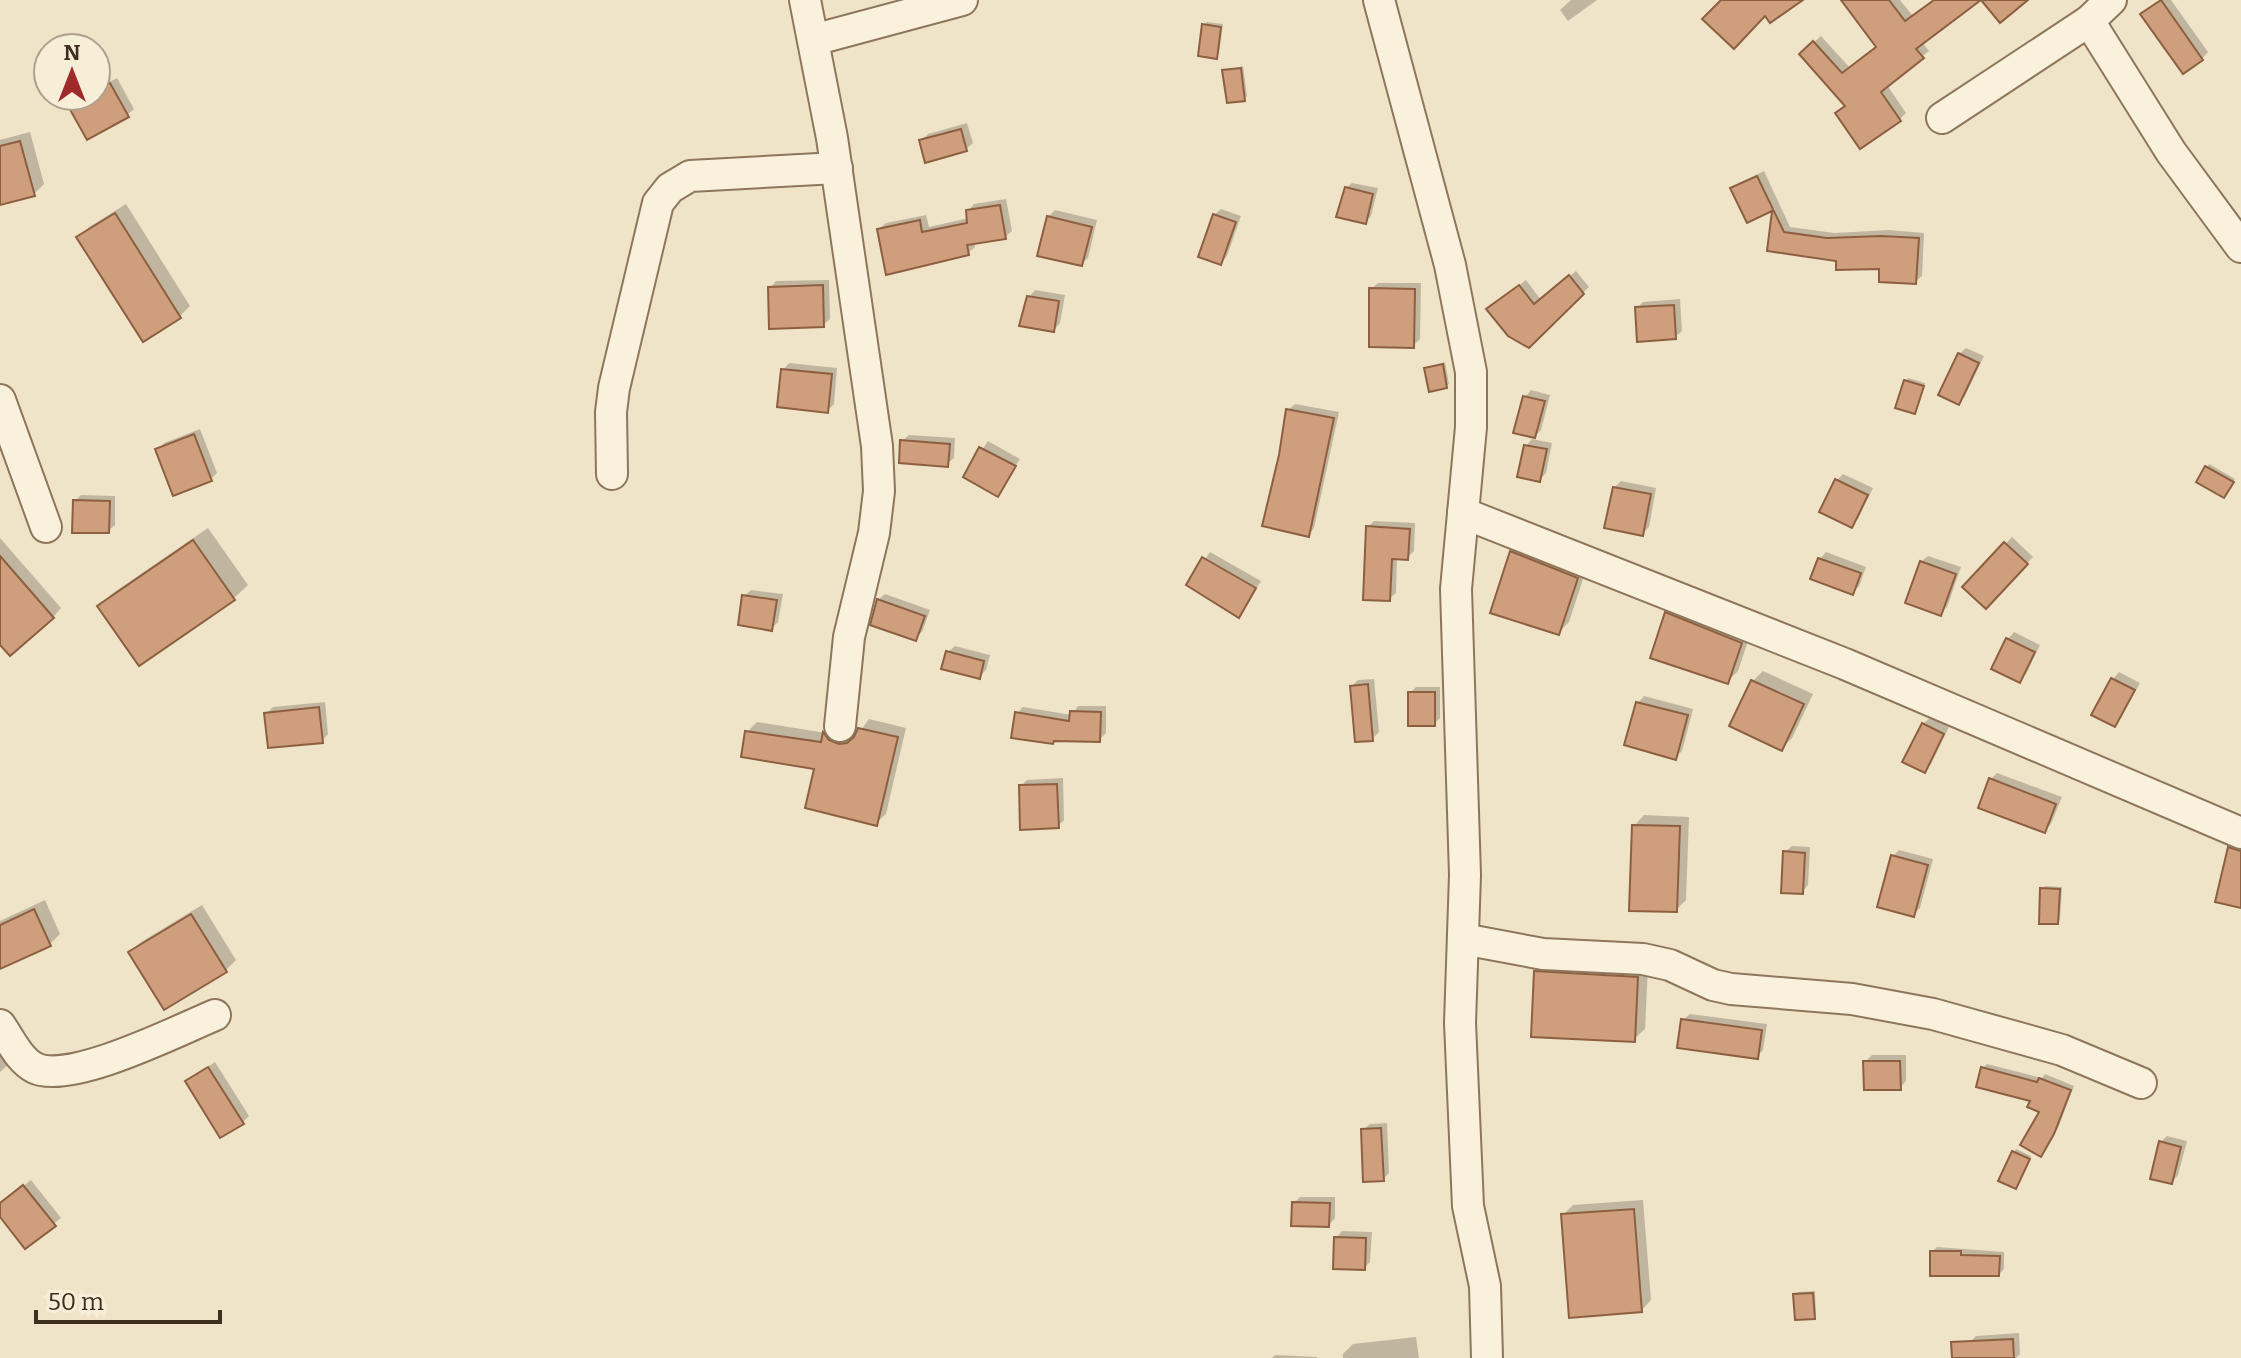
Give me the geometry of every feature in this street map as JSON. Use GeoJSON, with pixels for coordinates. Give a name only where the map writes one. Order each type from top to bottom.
{"type":"FeatureCollection","features":[{"type":"Feature","properties":{"kind":"street"},"geometry":{"type":"LineString","coordinates":[[805,0],[837,168],[877,446],[879,491],[874,533],[849,637],[840,726]]}},
{"type":"Feature","properties":{"kind":"street"},"geometry":{"type":"LineString","coordinates":[[813,40],[962,0]]}},
{"type":"Feature","properties":{"kind":"street"},"geometry":{"type":"LineString","coordinates":[[1379,0],[1450,265],[1471,372],[1471,427],[1456,589],[1465,875],[1460,1023],[1468,1206],[1485,1286],[1487,1358]]}},
{"type":"Feature","properties":{"kind":"street"},"geometry":{"type":"LineString","coordinates":[[1942,118],[2089,21],[2111,0]]}},
{"type":"Feature","properties":{"kind":"street"},"geometry":{"type":"LineString","coordinates":[[2089,21],[2171,152],[2241,247]]}},
{"type":"Feature","properties":{"kind":"street"},"geometry":{"type":"LineString","coordinates":[[612,474],[611,412],[614,388],[658,203],[670,188],[690,176],[837,168]]}},
{"type":"Feature","properties":{"kind":"street"},"geometry":{"type":"LineString","coordinates":[[0,400],[46,527]]}},
{"type":"Feature","properties":{"kind":"street"},"geometry":{"type":"LineString","coordinates":[[1463,513],[1845,664],[2241,833]]}},
{"type":"Feature","properties":{"kind":"street"},"geometry":{"type":"LineString","coordinates":[[1463,939],[1543,954],[1643,959],[1670,965],[1713,985],[1731,989],[1852,999],[1933,1014],[2062,1050],[2141,1083]]}},
{"type":"Feature","properties":{"kind":"street"},"geometry":{"type":"LineString","coordinates":[[0,1025],[25,1060],[37,1069],[52,1071],[103,1062],[215,1015]]}},
{"type":"Feature","properties":{"kind":"building"},"geometry":{"type":"Polygon","coordinates":[[[1721,0],[1803,0],[1770,23],[1765,16],[1734,49],[1702,19],[1721,0]]]}},
{"type":"Feature","properties":{"kind":"building"},"geometry":{"type":"Polygon","coordinates":[[[1841,0],[1889,0],[1905,21],[1934,0],[1981,0],[1916,49],[1924,58],[1881,92],[1901,121],[1860,149],[1835,113],[1845,106],[1799,54],[1813,41],[1842,73],[1876,47],[1841,0]]]}},
{"type":"Feature","properties":{"kind":"building"},"geometry":{"type":"Polygon","coordinates":[[[1981,0],[2028,0],[2000,23],[1981,0]]]}},
{"type":"Feature","properties":{"kind":"building"},"geometry":{"type":"Polygon","coordinates":[[[2161,0],[2203,60],[2183,74],[2140,14],[2161,0]]]}},
{"type":"Feature","properties":{"kind":"building"},"geometry":{"type":"Polygon","coordinates":[[[1202,24],[1221,27],[1217,59],[1198,56],[1202,24]]]}},
{"type":"Feature","properties":{"kind":"building"},"geometry":{"type":"Polygon","coordinates":[[[1241,68],[1245,101],[1227,103],[1222,70],[1241,68]]]}},
{"type":"Feature","properties":{"kind":"building"},"geometry":{"type":"Polygon","coordinates":[[[112,87],[129,117],[87,140],[71,112],[112,112],[112,87]]]}},
{"type":"Feature","properties":{"kind":"building"},"geometry":{"type":"Polygon","coordinates":[[[961,129],[967,151],[925,163],[919,140],[961,129]]]}},
{"type":"Feature","properties":{"kind":"building"},"geometry":{"type":"Polygon","coordinates":[[[20,141],[35,196],[0,205],[0,146],[20,141]]]}},
{"type":"Feature","properties":{"kind":"building"},"geometry":{"type":"Polygon","coordinates":[[[1757,176],[1784,232],[1827,238],[1919,238],[1916,284],[1879,282],[1879,269],[1836,270],[1836,261],[1767,251],[1772,211],[1747,223],[1730,188],[1757,176]]]}},
{"type":"Feature","properties":{"kind":"building"},"geometry":{"type":"Polygon","coordinates":[[[1345,187],[1373,194],[1366,224],[1336,217],[1345,187]]]}},
{"type":"Feature","properties":{"kind":"building"},"geometry":{"type":"Polygon","coordinates":[[[1000,205],[1006,239],[967,245],[969,255],[886,275],[877,229],[920,220],[922,232],[967,223],[966,210],[1000,205]]]}},
{"type":"Feature","properties":{"kind":"building"},"geometry":{"type":"Polygon","coordinates":[[[115,213],[181,318],[143,342],[76,237],[115,213]]]}},
{"type":"Feature","properties":{"kind":"building"},"geometry":{"type":"Polygon","coordinates":[[[1213,214],[1236,222],[1221,265],[1198,257],[1213,214]]]}},
{"type":"Feature","properties":{"kind":"building"},"geometry":{"type":"Polygon","coordinates":[[[1047,216],[1092,227],[1082,266],[1037,256],[1047,216]]]}},
{"type":"Feature","properties":{"kind":"building"},"geometry":{"type":"Polygon","coordinates":[[[1569,275],[1584,294],[1529,348],[1508,336],[1486,309],[1519,285],[1534,304],[1569,275]]]}},
{"type":"Feature","properties":{"kind":"building"},"geometry":{"type":"Polygon","coordinates":[[[823,285],[824,327],[769,329],[768,287],[823,285]]]}},
{"type":"Feature","properties":{"kind":"building"},"geometry":{"type":"Polygon","coordinates":[[[1369,288],[1415,289],[1414,348],[1369,347],[1369,288]]]}},
{"type":"Feature","properties":{"kind":"building"},"geometry":{"type":"Polygon","coordinates":[[[1027,296],[1059,301],[1054,332],[1019,326],[1027,296]]]}},
{"type":"Feature","properties":{"kind":"building"},"geometry":{"type":"Polygon","coordinates":[[[1674,305],[1676,339],[1637,342],[1635,307],[1674,305]]]}},
{"type":"Feature","properties":{"kind":"building"},"geometry":{"type":"Polygon","coordinates":[[[1958,353],[1979,363],[1959,405],[1938,395],[1958,353]]]}},
{"type":"Feature","properties":{"kind":"building"},"geometry":{"type":"Polygon","coordinates":[[[1443,364],[1447,388],[1429,392],[1424,368],[1443,364]]]}},
{"type":"Feature","properties":{"kind":"building"},"geometry":{"type":"Polygon","coordinates":[[[781,369],[832,374],[828,413],[777,407],[781,369]]]}},
{"type":"Feature","properties":{"kind":"building"},"geometry":{"type":"Polygon","coordinates":[[[1904,380],[1924,386],[1915,414],[1895,408],[1904,380]]]}},
{"type":"Feature","properties":{"kind":"building"},"geometry":{"type":"Polygon","coordinates":[[[1523,396],[1545,401],[1535,438],[1513,433],[1523,396]]]}},
{"type":"Feature","properties":{"kind":"building"},"geometry":{"type":"Polygon","coordinates":[[[1286,409],[1334,418],[1309,537],[1262,526],[1286,409]]]}},
{"type":"Feature","properties":{"kind":"building"},"geometry":{"type":"Polygon","coordinates":[[[194,434],[212,481],[173,496],[155,449],[194,434]]]}},
{"type":"Feature","properties":{"kind":"building"},"geometry":{"type":"Polygon","coordinates":[[[900,440],[950,444],[948,467],[899,463],[900,440]]]}},
{"type":"Feature","properties":{"kind":"building"},"geometry":{"type":"Polygon","coordinates":[[[1524,445],[1547,449],[1540,482],[1517,477],[1524,445]]]}},
{"type":"Feature","properties":{"kind":"building"},"geometry":{"type":"Polygon","coordinates":[[[979,447],[1016,466],[998,497],[963,477],[979,447]]]}},
{"type":"Feature","properties":{"kind":"building"},"geometry":{"type":"Polygon","coordinates":[[[2205,466],[2234,482],[2224,498],[2196,482],[2205,466]]]}},
{"type":"Feature","properties":{"kind":"building"},"geometry":{"type":"Polygon","coordinates":[[[1835,479],[1868,495],[1852,528],[1819,512],[1835,479]]]}},
{"type":"Feature","properties":{"kind":"building"},"geometry":{"type":"Polygon","coordinates":[[[1613,487],[1651,494],[1643,536],[1604,528],[1613,487]]]}},
{"type":"Feature","properties":{"kind":"building"},"geometry":{"type":"Polygon","coordinates":[[[73,500],[110,501],[109,533],[72,533],[73,500]]]}},
{"type":"Feature","properties":{"kind":"building"},"geometry":{"type":"Polygon","coordinates":[[[1366,526],[1410,529],[1408,560],[1392,559],[1390,601],[1363,600],[1366,526]]]}},
{"type":"Feature","properties":{"kind":"building"},"geometry":{"type":"Polygon","coordinates":[[[193,540],[235,600],[139,666],[97,606],[193,540]]]}},
{"type":"Feature","properties":{"kind":"building"},"geometry":{"type":"Polygon","coordinates":[[[2004,542],[2028,564],[1986,609],[1962,587],[2004,542]]]}},
{"type":"Feature","properties":{"kind":"building"},"geometry":{"type":"Polygon","coordinates":[[[1510,551],[1578,578],[1559,635],[1490,613],[1510,551]]]}},
{"type":"Feature","properties":{"kind":"building"},"geometry":{"type":"Polygon","coordinates":[[[0,556],[54,618],[10,656],[0,645],[0,556]]]}},
{"type":"Feature","properties":{"kind":"building"},"geometry":{"type":"Polygon","coordinates":[[[1202,557],[1256,588],[1239,618],[1186,585],[1202,557]]]}},
{"type":"Feature","properties":{"kind":"building"},"geometry":{"type":"Polygon","coordinates":[[[1818,558],[1861,573],[1853,595],[1810,579],[1818,558]]]}},
{"type":"Feature","properties":{"kind":"building"},"geometry":{"type":"Polygon","coordinates":[[[1920,561],[1956,574],[1941,616],[1905,603],[1920,561]]]}},
{"type":"Feature","properties":{"kind":"building"},"geometry":{"type":"Polygon","coordinates":[[[742,595],[777,600],[772,631],[738,625],[742,595]]]}},
{"type":"Feature","properties":{"kind":"building"},"geometry":{"type":"Polygon","coordinates":[[[877,599],[925,616],[916,641],[870,625],[877,599]]]}},
{"type":"Feature","properties":{"kind":"building"},"geometry":{"type":"Polygon","coordinates":[[[1665,612],[1742,643],[1728,684],[1650,658],[1665,612]]]}},
{"type":"Feature","properties":{"kind":"building"},"geometry":{"type":"Polygon","coordinates":[[[2006,638],[2035,652],[2020,683],[1991,669],[2006,638]]]}},
{"type":"Feature","properties":{"kind":"building"},"geometry":{"type":"Polygon","coordinates":[[[946,651],[984,661],[980,679],[941,669],[946,651]]]}},
{"type":"Feature","properties":{"kind":"building"},"geometry":{"type":"Polygon","coordinates":[[[2111,678],[2135,690],[2115,727],[2091,715],[2111,678]]]}},
{"type":"Feature","properties":{"kind":"building"},"geometry":{"type":"Polygon","coordinates":[[[1751,680],[1804,704],[1782,751],[1729,726],[1751,680]]]}},
{"type":"Feature","properties":{"kind":"building"},"geometry":{"type":"Polygon","coordinates":[[[1368,684],[1373,741],[1355,742],[1350,686],[1368,684]]]}},
{"type":"Feature","properties":{"kind":"building"},"geometry":{"type":"Polygon","coordinates":[[[1408,692],[1435,692],[1435,726],[1408,726],[1408,692]]]}},
{"type":"Feature","properties":{"kind":"building"},"geometry":{"type":"Polygon","coordinates":[[[1636,702],[1688,715],[1676,760],[1624,745],[1636,702]]]}},
{"type":"Feature","properties":{"kind":"building"},"geometry":{"type":"Polygon","coordinates":[[[319,707],[323,743],[268,748],[264,713],[319,707]]]}},
{"type":"Feature","properties":{"kind":"building"},"geometry":{"type":"Polygon","coordinates":[[[1070,711],[1101,712],[1100,742],[1054,741],[1053,744],[1011,738],[1015,712],[1069,721],[1070,711]]]}},
{"type":"Feature","properties":{"kind":"building"},"geometry":{"type":"Polygon","coordinates":[[[1922,723],[1944,734],[1925,773],[1902,762],[1922,723]]]}},
{"type":"Feature","properties":{"kind":"building"},"geometry":{"type":"Polygon","coordinates":[[[858,728],[898,737],[877,826],[805,808],[814,769],[741,757],[745,731],[821,742],[823,732],[829,740],[839,744],[847,743],[858,728]]]}},
{"type":"Feature","properties":{"kind":"building"},"geometry":{"type":"Polygon","coordinates":[[[1989,778],[2056,804],[2045,833],[1978,808],[1989,778]]]}},
{"type":"Feature","properties":{"kind":"building"},"geometry":{"type":"Polygon","coordinates":[[[1057,784],[1059,828],[1020,830],[1019,785],[1057,784]]]}},
{"type":"Feature","properties":{"kind":"building"},"geometry":{"type":"Polygon","coordinates":[[[1632,825],[1680,826],[1677,912],[1629,911],[1632,825]]]}},
{"type":"Feature","properties":{"kind":"building"},"geometry":{"type":"Polygon","coordinates":[[[2228,847],[2241,851],[2241,908],[2215,902],[2228,847]]]}},
{"type":"Feature","properties":{"kind":"building"},"geometry":{"type":"Polygon","coordinates":[[[1783,851],[1805,853],[1803,894],[1781,893],[1783,851]]]}},
{"type":"Feature","properties":{"kind":"building"},"geometry":{"type":"Polygon","coordinates":[[[1891,855],[1928,865],[1914,917],[1877,907],[1891,855]]]}},
{"type":"Feature","properties":{"kind":"building"},"geometry":{"type":"Polygon","coordinates":[[[2040,888],[2060,889],[2058,924],[2039,924],[2040,888]]]}},
{"type":"Feature","properties":{"kind":"building"},"geometry":{"type":"Polygon","coordinates":[[[34,909],[51,946],[0,969],[0,925],[34,909]]]}},
{"type":"Feature","properties":{"kind":"building"},"geometry":{"type":"Polygon","coordinates":[[[191,914],[227,972],[164,1010],[128,952],[191,914]]]}},
{"type":"Feature","properties":{"kind":"building"},"geometry":{"type":"Polygon","coordinates":[[[1534,971],[1638,977],[1635,1042],[1531,1037],[1534,971]]]}},
{"type":"Feature","properties":{"kind":"building"},"geometry":{"type":"Polygon","coordinates":[[[1681,1019],[1762,1030],[1758,1059],[1677,1048],[1681,1019]]]}},
{"type":"Feature","properties":{"kind":"building"},"geometry":{"type":"Polygon","coordinates":[[[1863,1061],[1900,1061],[1901,1090],[1864,1090],[1863,1061]]]}},
{"type":"Feature","properties":{"kind":"building"},"geometry":{"type":"Polygon","coordinates":[[[208,1067],[244,1124],[220,1138],[185,1081],[208,1067]]]}},
{"type":"Feature","properties":{"kind":"building"},"geometry":{"type":"Polygon","coordinates":[[[1981,1067],[2037,1082],[2039,1078],[2071,1090],[2054,1134],[2041,1157],[2020,1145],[2039,1112],[2027,1107],[2030,1101],[1976,1087],[1981,1067]]]}},
{"type":"Feature","properties":{"kind":"building"},"geometry":{"type":"Polygon","coordinates":[[[1381,1128],[1384,1181],[1363,1182],[1361,1129],[1381,1128]]]}},
{"type":"Feature","properties":{"kind":"building"},"geometry":{"type":"Polygon","coordinates":[[[2159,1141],[2181,1147],[2172,1184],[2150,1179],[2159,1141]]]}},
{"type":"Feature","properties":{"kind":"building"},"geometry":{"type":"Polygon","coordinates":[[[2012,1151],[2030,1159],[2016,1189],[1998,1181],[2012,1151]]]}},
{"type":"Feature","properties":{"kind":"building"},"geometry":{"type":"Polygon","coordinates":[[[23,1185],[56,1226],[25,1249],[0,1217],[0,1203],[23,1185]]]}},
{"type":"Feature","properties":{"kind":"building"},"geometry":{"type":"Polygon","coordinates":[[[1292,1202],[1330,1203],[1329,1227],[1291,1226],[1292,1202]]]}},
{"type":"Feature","properties":{"kind":"building"},"geometry":{"type":"Polygon","coordinates":[[[1634,1209],[1642,1312],[1569,1318],[1561,1214],[1634,1209]]]}},
{"type":"Feature","properties":{"kind":"building"},"geometry":{"type":"Polygon","coordinates":[[[1334,1237],[1366,1238],[1365,1270],[1333,1269],[1334,1237]]]}},
{"type":"Feature","properties":{"kind":"building"},"geometry":{"type":"Polygon","coordinates":[[[1930,1251],[2000,1256],[1999,1276],[1930,1276],[1930,1251]]]}},
{"type":"Feature","properties":{"kind":"building"},"geometry":{"type":"Polygon","coordinates":[[[1813,1293],[1815,1319],[1795,1320],[1793,1294],[1813,1293]]]}},
{"type":"Feature","properties":{"kind":"building"},"geometry":{"type":"Polygon","coordinates":[[[2013,1339],[2014,1358],[1952,1358],[1951,1342],[2013,1339]]]}}]}
